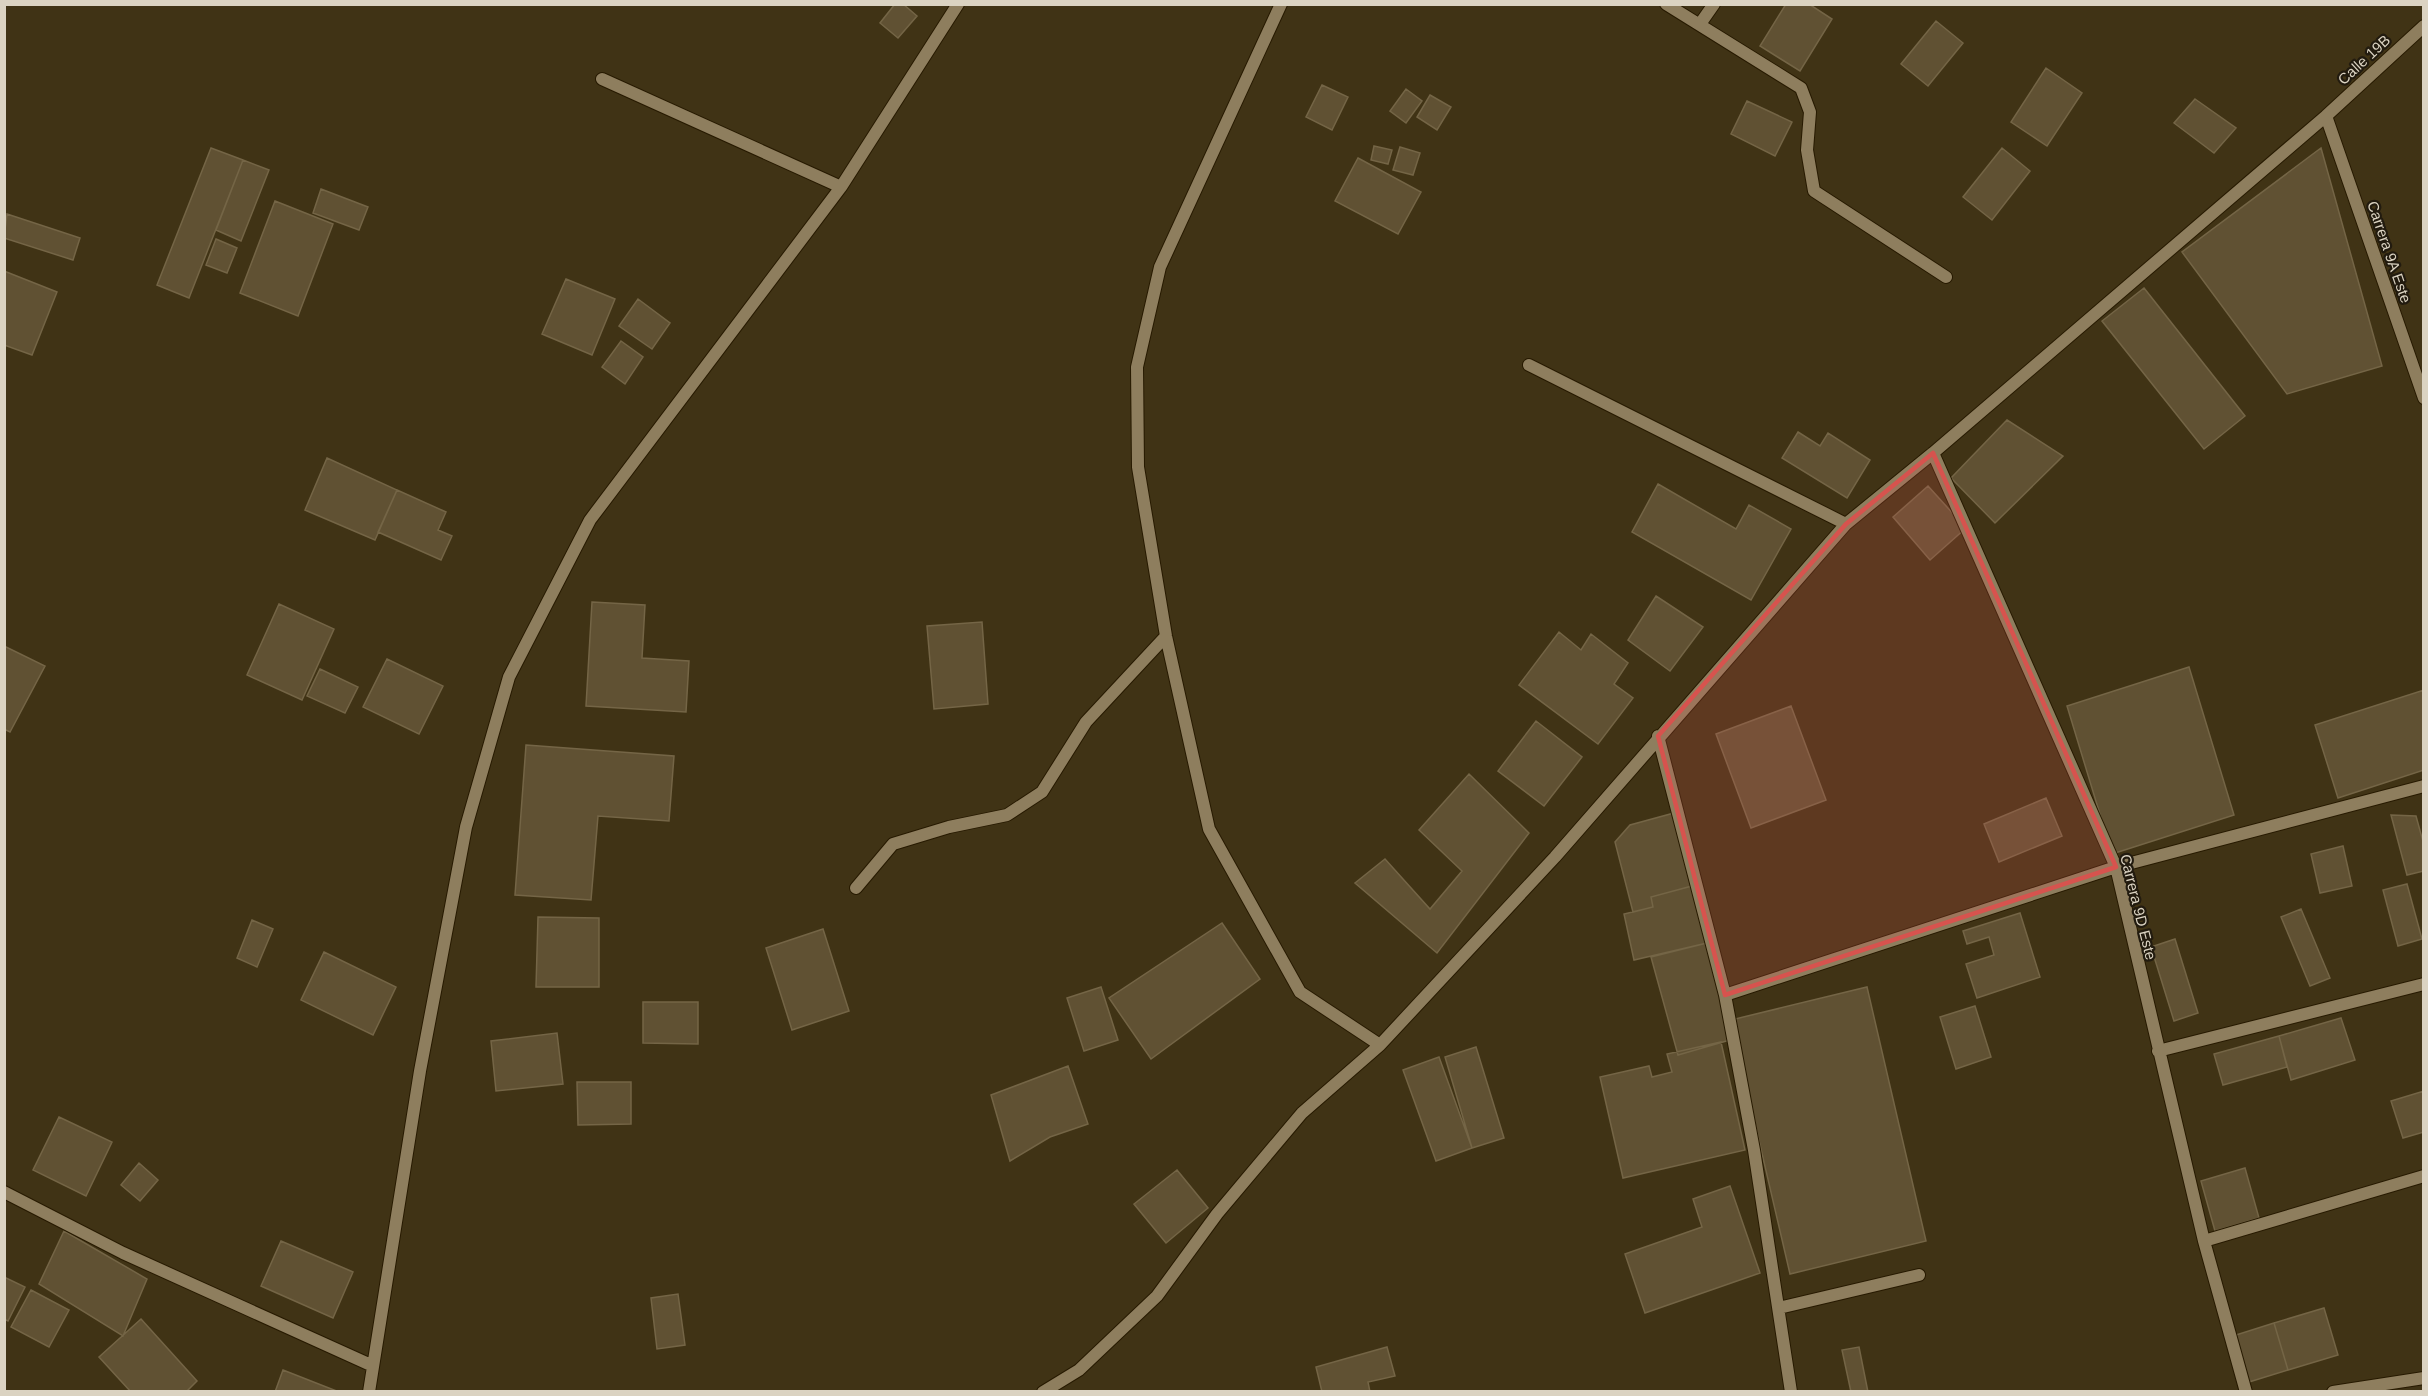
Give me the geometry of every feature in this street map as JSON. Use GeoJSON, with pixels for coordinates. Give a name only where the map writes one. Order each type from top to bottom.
{"type":"FeatureCollection","features":[{"type":"Feature","properties":{"kind":"street"},"geometry":{"type":"LineString","coordinates":[[369,1392],[420,1071],[466,827],[509,677],[590,519],[841,187],[958,4]]}},
{"type":"Feature","properties":{"kind":"street"},"geometry":{"type":"LineString","coordinates":[[1281,4],[1160,267],[1137,367],[1138,467],[1166,636],[1209,829],[1300,992],[1380,1045]]}},
{"type":"Feature","properties":{"kind":"street"},"geometry":{"type":"LineString","coordinates":[[1666,4],[1802,88],[1810,112],[1807,150],[1814,191],[1946,277]]}},
{"type":"Feature","properties":{"kind":"street"},"geometry":{"type":"LineString","coordinates":[[1700,24],[1714,4]]}},
{"type":"Feature","properties":{"kind":"street","name":"Calle 19B"},"geometry":{"type":"LineString","coordinates":[[1043,1392],[1079,1370],[1157,1296],[1217,1214],[1302,1113],[1380,1045],[1555,857],[1658,736],[1846,524],[1933,453],[2326,116],[2424,26]]}},
{"type":"Feature","properties":{"kind":"street"},"geometry":{"type":"LineString","coordinates":[[603,79],[841,187]]}},
{"type":"Feature","properties":{"kind":"street","name":"Carrera 9A Este"},"geometry":{"type":"LineString","coordinates":[[2326,116],[2424,398]]}},
{"type":"Feature","properties":{"kind":"street"},"geometry":{"type":"LineString","coordinates":[[1529,365],[1846,524]]}},
{"type":"Feature","properties":{"kind":"street","name":"Carrera 9D Este"},"geometry":{"type":"LineString","coordinates":[[1933,453],[2116,867],[2204,1241],[2247,1392]]}},
{"type":"Feature","properties":{"kind":"street"},"geometry":{"type":"LineString","coordinates":[[856,888],[893,844],[949,827],[1007,815],[1042,792],[1086,722],[1166,636]]}},
{"type":"Feature","properties":{"kind":"street"},"geometry":{"type":"LineString","coordinates":[[1658,736],[1725,995],[1779,1308],[1791,1392]]}},
{"type":"Feature","properties":{"kind":"street"},"geometry":{"type":"LineString","coordinates":[[1725,995],[2116,867],[2424,786]]}},
{"type":"Feature","properties":{"kind":"street"},"geometry":{"type":"LineString","coordinates":[[2158,1051],[2424,984]]}},
{"type":"Feature","properties":{"kind":"street"},"geometry":{"type":"LineString","coordinates":[[2204,1241],[2424,1176]]}},
{"type":"Feature","properties":{"kind":"street"},"geometry":{"type":"LineString","coordinates":[[4,1192],[123,1253],[373,1366]]}},
{"type":"Feature","properties":{"kind":"street"},"geometry":{"type":"LineString","coordinates":[[1779,1308],[1919,1275]]}},
{"type":"Feature","properties":{"kind":"street"},"geometry":{"type":"LineString","coordinates":[[2333,1392],[2424,1378]]}},
{"type":"Feature","properties":{"kind":"highlighted area"},"geometry":{"type":"Polygon","coordinates":[[[1933,453],[2116,867],[1725,995],[1658,736],[1846,524],[1933,453]]]}},
{"type":"Feature","properties":{"kind":"building"},"geometry":{"type":"Polygon","coordinates":[[[895,4],[903,4],[917,16],[898,38],[880,23],[895,4]]]}},
{"type":"Feature","properties":{"kind":"building"},"geometry":{"type":"Polygon","coordinates":[[[1786,4],[1809,4],[1832,19],[1800,71],[1760,46],[1786,4]]]}},
{"type":"Feature","properties":{"kind":"building"},"geometry":{"type":"Polygon","coordinates":[[[1936,21],[1963,43],[1928,86],[1901,64],[1936,21]]]}},
{"type":"Feature","properties":{"kind":"building"},"geometry":{"type":"Polygon","coordinates":[[[2046,68],[2082,93],[2047,146],[2011,122],[2046,68]]]}},
{"type":"Feature","properties":{"kind":"building"},"geometry":{"type":"Polygon","coordinates":[[[1322,85],[1348,97],[1332,130],[1306,117],[1322,85]]]}},
{"type":"Feature","properties":{"kind":"building"},"geometry":{"type":"Polygon","coordinates":[[[1406,89],[1422,101],[1406,123],[1390,111],[1406,89]]]}},
{"type":"Feature","properties":{"kind":"building"},"geometry":{"type":"Polygon","coordinates":[[[1430,95],[1451,107],[1437,130],[1417,117],[1430,95]]]}},
{"type":"Feature","properties":{"kind":"building"},"geometry":{"type":"Polygon","coordinates":[[[2195,99],[2236,128],[2214,153],[2174,123],[2195,99]]]}},
{"type":"Feature","properties":{"kind":"building"},"geometry":{"type":"Polygon","coordinates":[[[1747,101],[1792,122],[1775,156],[1731,134],[1747,101]]]}},
{"type":"Feature","properties":{"kind":"building"},"geometry":{"type":"Polygon","coordinates":[[[1374,146],[1392,150],[1388,164],[1371,160],[1374,146]]]}},
{"type":"Feature","properties":{"kind":"building"},"geometry":{"type":"Polygon","coordinates":[[[1400,147],[1420,153],[1413,175],[1393,170],[1400,147]]]}},
{"type":"Feature","properties":{"kind":"building"},"geometry":{"type":"Polygon","coordinates":[[[211,148],[243,160],[189,298],[157,285],[211,148]]]}},
{"type":"Feature","properties":{"kind":"building"},"geometry":{"type":"Polygon","coordinates":[[[2002,148],[2030,171],[1992,220],[1963,197],[2002,148]]]}},
{"type":"Feature","properties":{"kind":"building"},"geometry":{"type":"Polygon","coordinates":[[[2321,148],[2382,366],[2287,394],[2182,252],[2321,148]]]}},
{"type":"Feature","properties":{"kind":"building"},"geometry":{"type":"Polygon","coordinates":[[[1358,158],[1421,192],[1398,234],[1335,201],[1358,158]]]}},
{"type":"Feature","properties":{"kind":"building"},"geometry":{"type":"Polygon","coordinates":[[[243,160],[269,170],[241,241],[216,230],[243,160]]]}},
{"type":"Feature","properties":{"kind":"building"},"geometry":{"type":"Polygon","coordinates":[[[321,189],[368,207],[359,230],[313,213],[321,189]]]}},
{"type":"Feature","properties":{"kind":"building"},"geometry":{"type":"Polygon","coordinates":[[[275,201],[333,224],[298,316],[240,293],[275,201]]]}},
{"type":"Feature","properties":{"kind":"building"},"geometry":{"type":"Polygon","coordinates":[[[7,214],[80,238],[73,260],[4,238],[7,214]]]}},
{"type":"Feature","properties":{"kind":"building"},"geometry":{"type":"Polygon","coordinates":[[[216,239],[237,248],[227,273],[206,265],[216,239]]]}},
{"type":"Feature","properties":{"kind":"building"},"geometry":{"type":"Polygon","coordinates":[[[4,271],[57,292],[32,355],[4,345],[4,271]]]}},
{"type":"Feature","properties":{"kind":"building"},"geometry":{"type":"Polygon","coordinates":[[[566,279],[615,299],[592,355],[542,334],[566,279]]]}},
{"type":"Feature","properties":{"kind":"building"},"geometry":{"type":"Polygon","coordinates":[[[2144,288],[2245,416],[2204,449],[2102,321],[2144,288]]]}},
{"type":"Feature","properties":{"kind":"building"},"geometry":{"type":"Polygon","coordinates":[[[638,299],[670,323],[652,349],[619,326],[638,299]]]}},
{"type":"Feature","properties":{"kind":"building"},"geometry":{"type":"Polygon","coordinates":[[[621,341],[643,357],[625,384],[602,367],[621,341]]]}},
{"type":"Feature","properties":{"kind":"building"},"geometry":{"type":"Polygon","coordinates":[[[2007,420],[2063,456],[1995,523],[1951,478],[2007,420]]]}},
{"type":"Feature","properties":{"kind":"building"},"geometry":{"type":"Polygon","coordinates":[[[1798,432],[1820,446],[1828,433],[1870,460],[1847,498],[1782,458],[1798,432]]]}},
{"type":"Feature","properties":{"kind":"building"},"geometry":{"type":"Polygon","coordinates":[[[327,458],[397,490],[375,540],[305,510],[327,458]]]}},
{"type":"Feature","properties":{"kind":"building"},"geometry":{"type":"Polygon","coordinates":[[[1658,484],[1736,529],[1749,505],[1791,529],[1751,600],[1632,532],[1658,484]]]}},
{"type":"Feature","properties":{"kind":"building"},"geometry":{"type":"Polygon","coordinates":[[[1928,486],[1966,528],[1930,560],[1893,517],[1928,486]]]}},
{"type":"Feature","properties":{"kind":"building"},"geometry":{"type":"Polygon","coordinates":[[[397,490],[446,512],[438,530],[452,536],[441,560],[378,532],[397,490]]]}},
{"type":"Feature","properties":{"kind":"building"},"geometry":{"type":"Polygon","coordinates":[[[1656,596],[1703,627],[1670,671],[1628,640],[1656,596]]]}},
{"type":"Feature","properties":{"kind":"building"},"geometry":{"type":"Polygon","coordinates":[[[592,602],[645,605],[642,658],[689,661],[686,712],[586,706],[592,602]]]}},
{"type":"Feature","properties":{"kind":"building"},"geometry":{"type":"Polygon","coordinates":[[[279,604],[334,629],[302,700],[247,675],[279,604]]]}},
{"type":"Feature","properties":{"kind":"building"},"geometry":{"type":"Polygon","coordinates":[[[982,622],[988,704],[934,709],[927,626],[982,622]]]}},
{"type":"Feature","properties":{"kind":"building"},"geometry":{"type":"Polygon","coordinates":[[[1559,632],[1581,650],[1591,634],[1628,663],[1614,684],[1633,698],[1598,744],[1519,685],[1559,632]]]}},
{"type":"Feature","properties":{"kind":"building"},"geometry":{"type":"Polygon","coordinates":[[[4,646],[45,666],[10,732],[4,729],[4,646]]]}},
{"type":"Feature","properties":{"kind":"building"},"geometry":{"type":"Polygon","coordinates":[[[387,659],[443,686],[419,734],[363,707],[387,659]]]}},
{"type":"Feature","properties":{"kind":"building"},"geometry":{"type":"Polygon","coordinates":[[[2189,667],[2234,815],[2112,854],[2067,706],[2189,667]]]}},
{"type":"Feature","properties":{"kind":"building"},"geometry":{"type":"Polygon","coordinates":[[[320,669],[358,687],[345,713],[307,696],[320,669]]]}},
{"type":"Feature","properties":{"kind":"building"},"geometry":{"type":"Polygon","coordinates":[[[2424,690],[2424,770],[2338,798],[2315,725],[2424,690]]]}},
{"type":"Feature","properties":{"kind":"building"},"geometry":{"type":"Polygon","coordinates":[[[1791,706],[1826,800],[1751,828],[1716,734],[1791,706]]]}},
{"type":"Feature","properties":{"kind":"building"},"geometry":{"type":"Polygon","coordinates":[[[1536,721],[1582,757],[1544,806],[1498,771],[1536,721]]]}},
{"type":"Feature","properties":{"kind":"building"},"geometry":{"type":"Polygon","coordinates":[[[526,745],[674,756],[669,821],[598,816],[591,900],[515,895],[526,745]]]}},
{"type":"Feature","properties":{"kind":"building"},"geometry":{"type":"Polygon","coordinates":[[[1469,774],[1529,833],[1437,953],[1355,883],[1385,859],[1430,909],[1462,871],[1419,830],[1469,774]]]}},
{"type":"Feature","properties":{"kind":"building"},"geometry":{"type":"Polygon","coordinates":[[[2046,798],[2062,836],[1999,862],[1984,824],[2046,798]]]}},
{"type":"Feature","properties":{"kind":"building"},"geometry":{"type":"Polygon","coordinates":[[[1674,813],[1692,886],[1651,897],[1653,907],[1633,912],[1615,842],[1630,825],[1674,813]]]}},
{"type":"Feature","properties":{"kind":"building"},"geometry":{"type":"Polygon","coordinates":[[[2391,815],[2416,816],[2424,845],[2424,871],[2407,875],[2391,815]]]}},
{"type":"Feature","properties":{"kind":"building"},"geometry":{"type":"Polygon","coordinates":[[[2343,846],[2352,886],[2320,893],[2311,854],[2343,846]]]}},
{"type":"Feature","properties":{"kind":"building"},"geometry":{"type":"Polygon","coordinates":[[[2407,884],[2422,939],[2398,946],[2383,890],[2407,884]]]}},
{"type":"Feature","properties":{"kind":"building"},"geometry":{"type":"Polygon","coordinates":[[[1692,886],[1707,943],[1634,960],[1624,914],[1653,907],[1651,897],[1692,886]]]}},
{"type":"Feature","properties":{"kind":"building"},"geometry":{"type":"Polygon","coordinates":[[[2301,909],[2330,978],[2310,986],[2281,917],[2301,909]]]}},
{"type":"Feature","properties":{"kind":"building"},"geometry":{"type":"Polygon","coordinates":[[[2020,913],[2040,977],[1977,998],[1966,964],[1994,955],[1989,937],[1967,944],[1963,931],[2020,913]]]}},
{"type":"Feature","properties":{"kind":"building"},"geometry":{"type":"Polygon","coordinates":[[[538,917],[599,918],[599,987],[536,987],[538,917]]]}},
{"type":"Feature","properties":{"kind":"building"},"geometry":{"type":"Polygon","coordinates":[[[252,920],[273,929],[257,967],[237,958],[252,920]]]}},
{"type":"Feature","properties":{"kind":"building"},"geometry":{"type":"Polygon","coordinates":[[[1222,923],[1260,979],[1151,1059],[1109,998],[1222,923]]]}},
{"type":"Feature","properties":{"kind":"building"},"geometry":{"type":"Polygon","coordinates":[[[823,929],[849,1011],[792,1030],[766,948],[823,929]]]}},
{"type":"Feature","properties":{"kind":"building"},"geometry":{"type":"Polygon","coordinates":[[[2175,939],[2198,1013],[2174,1021],[2151,947],[2175,939]]]}},
{"type":"Feature","properties":{"kind":"building"},"geometry":{"type":"Polygon","coordinates":[[[1707,943],[1730,1040],[1678,1055],[1651,957],[1707,943]]]}},
{"type":"Feature","properties":{"kind":"building"},"geometry":{"type":"Polygon","coordinates":[[[324,952],[396,987],[373,1035],[301,1000],[324,952]]]}},
{"type":"Feature","properties":{"kind":"building"},"geometry":{"type":"Polygon","coordinates":[[[1101,987],[1118,1040],[1084,1051],[1067,998],[1101,987]]]}},
{"type":"Feature","properties":{"kind":"building"},"geometry":{"type":"Polygon","coordinates":[[[1867,987],[1926,1241],[1790,1274],[1731,1020],[1867,987]]]}},
{"type":"Feature","properties":{"kind":"building"},"geometry":{"type":"Polygon","coordinates":[[[643,1002],[698,1002],[698,1044],[643,1043],[643,1002]]]}},
{"type":"Feature","properties":{"kind":"building"},"geometry":{"type":"Polygon","coordinates":[[[1975,1006],[1991,1057],[1956,1069],[1940,1017],[1975,1006]]]}},
{"type":"Feature","properties":{"kind":"building"},"geometry":{"type":"Polygon","coordinates":[[[2341,1018],[2355,1060],[2291,1080],[2279,1036],[2341,1018]]]}},
{"type":"Feature","properties":{"kind":"building"},"geometry":{"type":"Polygon","coordinates":[[[557,1033],[563,1084],[496,1091],[491,1041],[557,1033]]]}},
{"type":"Feature","properties":{"kind":"building"},"geometry":{"type":"Polygon","coordinates":[[[2279,1036],[2287,1067],[2223,1085],[2214,1054],[2279,1036]]]}},
{"type":"Feature","properties":{"kind":"building"},"geometry":{"type":"Polygon","coordinates":[[[1721,1042],[1745,1150],[1623,1178],[1600,1077],[1649,1066],[1652,1077],[1672,1072],[1667,1054],[1721,1042]]]}},
{"type":"Feature","properties":{"kind":"building"},"geometry":{"type":"Polygon","coordinates":[[[1476,1047],[1504,1138],[1472,1148],[1445,1057],[1476,1047]]]}},
{"type":"Feature","properties":{"kind":"building"},"geometry":{"type":"Polygon","coordinates":[[[1439,1057],[1472,1148],[1436,1161],[1403,1070],[1439,1057]]]}},
{"type":"Feature","properties":{"kind":"building"},"geometry":{"type":"Polygon","coordinates":[[[1068,1066],[1088,1124],[1050,1137],[1010,1161],[991,1095],[1068,1066]]]}},
{"type":"Feature","properties":{"kind":"building"},"geometry":{"type":"Polygon","coordinates":[[[577,1082],[631,1082],[631,1124],[578,1125],[577,1082]]]}},
{"type":"Feature","properties":{"kind":"building"},"geometry":{"type":"Polygon","coordinates":[[[2424,1091],[2424,1132],[2403,1138],[2391,1101],[2424,1091]]]}},
{"type":"Feature","properties":{"kind":"building"},"geometry":{"type":"Polygon","coordinates":[[[59,1117],[112,1142],[86,1196],[33,1170],[59,1117]]]}},
{"type":"Feature","properties":{"kind":"building"},"geometry":{"type":"Polygon","coordinates":[[[139,1163],[158,1180],[140,1201],[121,1185],[139,1163]]]}},
{"type":"Feature","properties":{"kind":"building"},"geometry":{"type":"Polygon","coordinates":[[[2245,1168],[2259,1218],[2215,1231],[2201,1181],[2245,1168]]]}},
{"type":"Feature","properties":{"kind":"building"},"geometry":{"type":"Polygon","coordinates":[[[1177,1170],[1208,1208],[1166,1243],[1134,1204],[1177,1170]]]}},
{"type":"Feature","properties":{"kind":"building"},"geometry":{"type":"Polygon","coordinates":[[[1730,1186],[1760,1273],[1645,1313],[1625,1254],[1702,1227],[1693,1199],[1730,1186]]]}},
{"type":"Feature","properties":{"kind":"building"},"geometry":{"type":"Polygon","coordinates":[[[64,1231],[147,1279],[123,1336],[39,1284],[64,1231]]]}},
{"type":"Feature","properties":{"kind":"building"},"geometry":{"type":"Polygon","coordinates":[[[281,1241],[353,1272],[333,1318],[261,1286],[281,1241]]]}},
{"type":"Feature","properties":{"kind":"building"},"geometry":{"type":"Polygon","coordinates":[[[4,1277],[25,1287],[8,1321],[4,1319],[4,1277]]]}},
{"type":"Feature","properties":{"kind":"building"},"geometry":{"type":"Polygon","coordinates":[[[31,1290],[69,1310],[49,1347],[11,1327],[31,1290]]]}},
{"type":"Feature","properties":{"kind":"building"},"geometry":{"type":"Polygon","coordinates":[[[678,1294],[685,1345],[657,1349],[651,1298],[678,1294]]]}},
{"type":"Feature","properties":{"kind":"building"},"geometry":{"type":"Polygon","coordinates":[[[2324,1308],[2338,1355],[2288,1370],[2274,1323],[2324,1308]]]}},
{"type":"Feature","properties":{"kind":"building"},"geometry":{"type":"Polygon","coordinates":[[[141,1319],[197,1381],[186,1392],[131,1392],[99,1357],[141,1319]]]}},
{"type":"Feature","properties":{"kind":"building"},"geometry":{"type":"Polygon","coordinates":[[[2274,1323],[2288,1370],[2249,1382],[2236,1335],[2274,1323]]]}},
{"type":"Feature","properties":{"kind":"building"},"geometry":{"type":"Polygon","coordinates":[[[1387,1347],[1395,1376],[1368,1382],[1370,1392],[1322,1392],[1316,1367],[1387,1347]]]}},
{"type":"Feature","properties":{"kind":"building"},"geometry":{"type":"Polygon","coordinates":[[[1859,1347],[1868,1392],[1851,1392],[1842,1350],[1859,1347]]]}},
{"type":"Feature","properties":{"kind":"building"},"geometry":{"type":"Polygon","coordinates":[[[283,1370],[339,1392],[275,1392],[283,1370]]]}}]}
